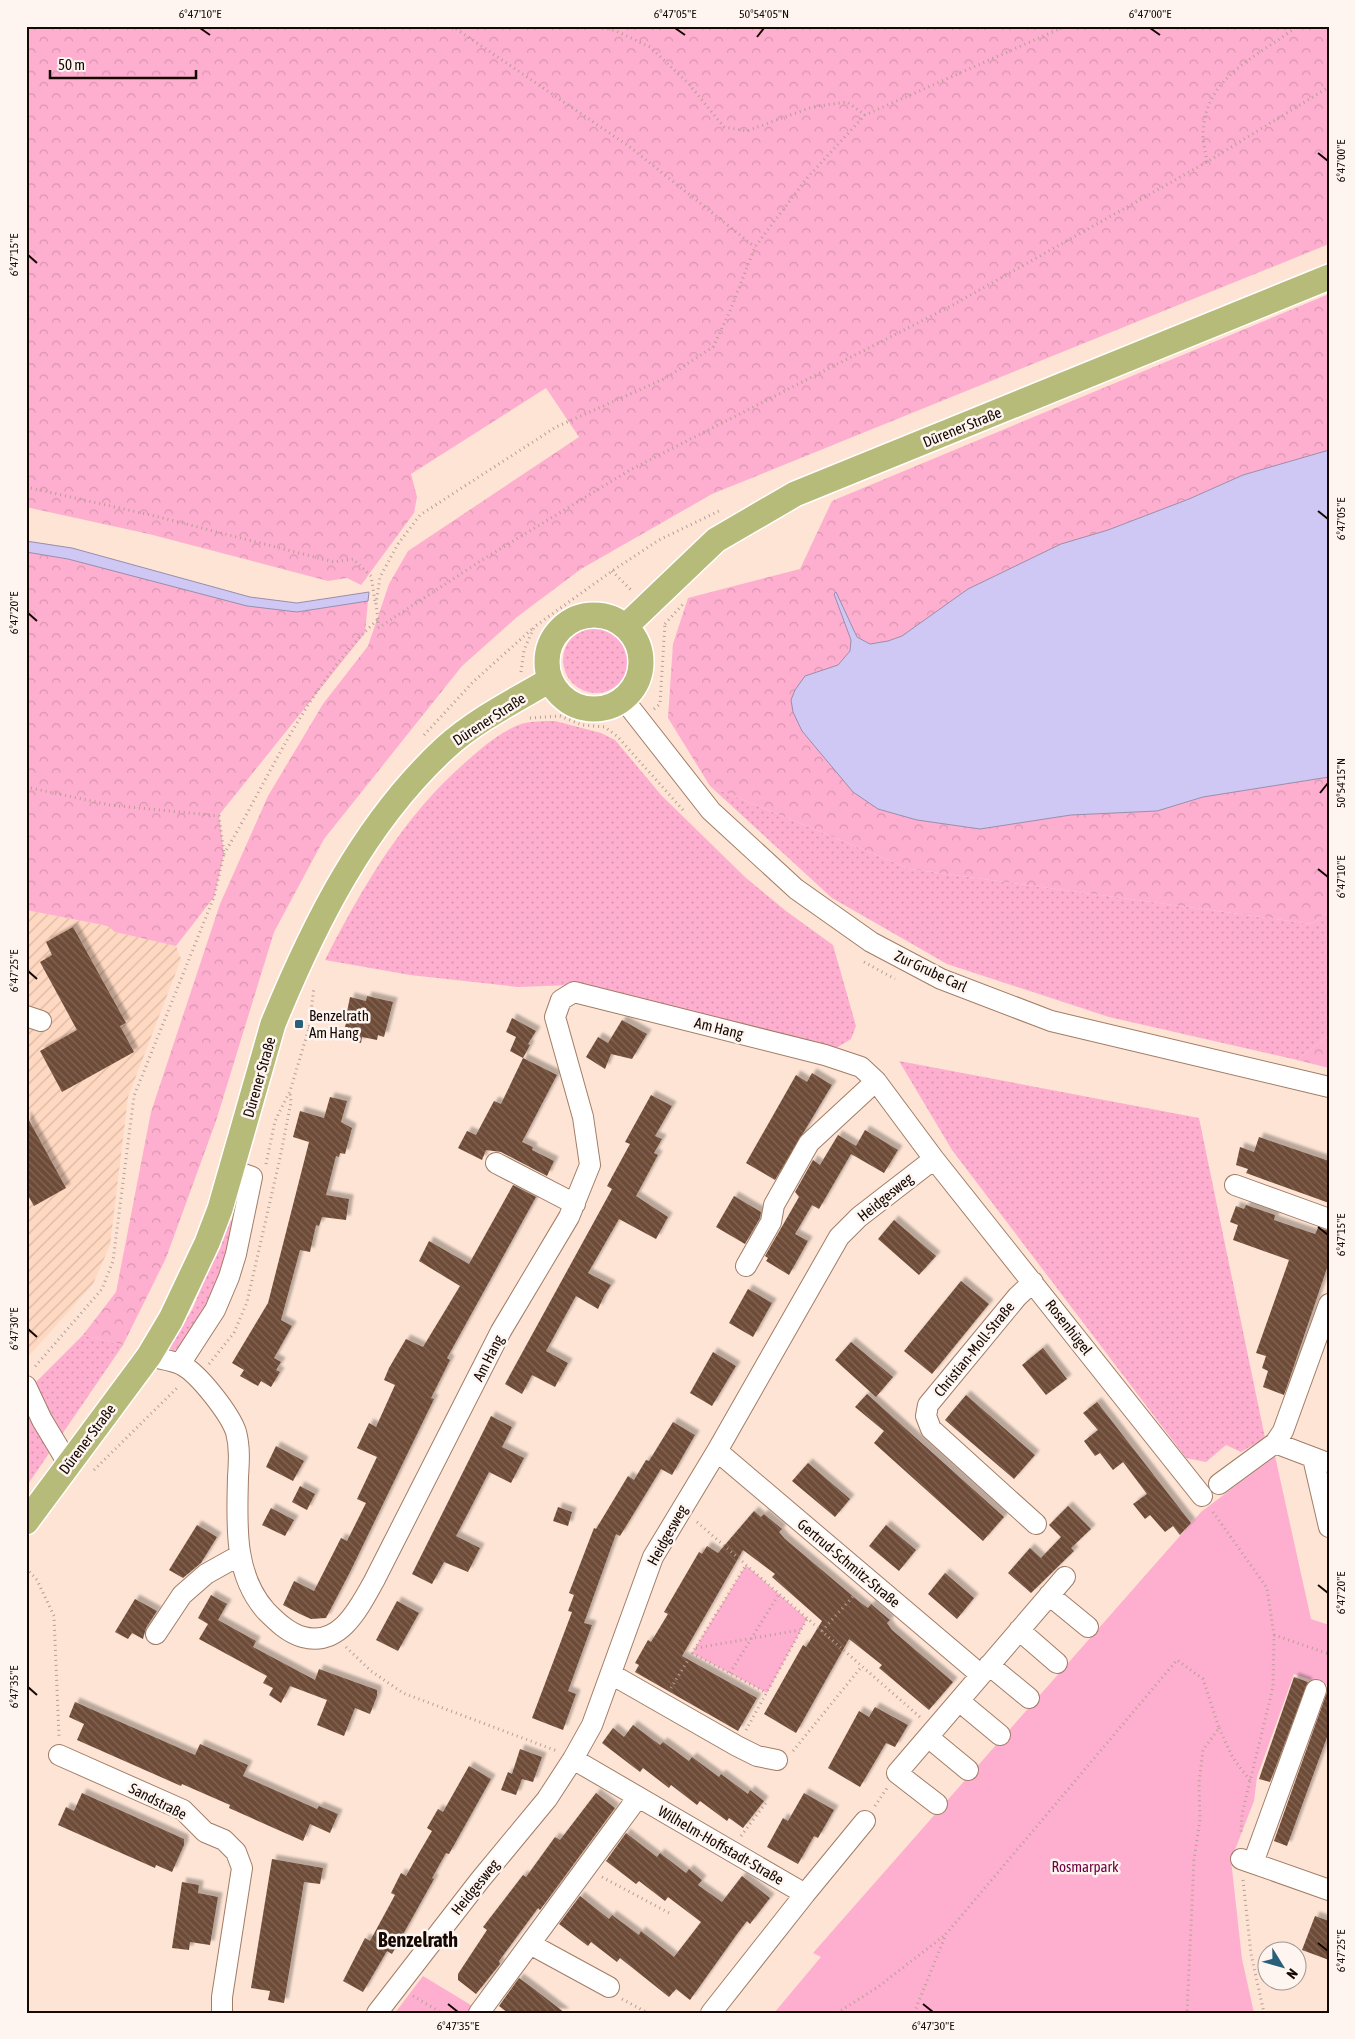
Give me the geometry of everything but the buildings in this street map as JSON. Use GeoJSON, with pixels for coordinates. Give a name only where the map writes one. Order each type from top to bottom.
{"type":"FeatureCollection","features":[{"type":"Feature","properties":{"kind":"main road","name":"Dürener Straße"},"geometry":{"type":"LineString","coordinates":[[626,626],[716,540],[795,494],[1329,277]]}},
{"type":"Feature","properties":{"kind":"main road"},"geometry":{"type":"LineString","coordinates":[[585,615],[604,615],[626,626],[636,639],[642,662],[637,684],[624,700],[602,709],[578,707],[542,685],[552,640],[565,624],[585,615]]}},
{"type":"Feature","properties":{"kind":"main road","name":"Dürener Straße"},"geometry":{"type":"LineString","coordinates":[[26,1522],[79,1469],[171,1319],[207,1243],[232,1170],[274,1024],[283,1001],[323,916],[366,840],[408,786],[446,748],[487,717],[542,685]]}},
{"type":"Feature","properties":{"kind":"street","name":"Zur Grube Carl"},"geometry":{"type":"LineString","coordinates":[[624,700],[711,811],[796,889],[871,942],[941,979],[1051,1021],[1329,1087]]}},
{"type":"Feature","properties":{"kind":"street","name":"Am Hang"},"geometry":{"type":"LineString","coordinates":[[334,1634],[351,1618],[374,1582],[501,1331],[570,1217],[590,1165],[583,1117],[555,1017],[560,1000],[574,992],[825,1054],[869,1074]]}},
{"type":"Feature","properties":{"kind":"street"},"geometry":{"type":"LineString","coordinates":[[746,1266],[772,1222],[774,1205],[809,1144],[869,1074],[934,1159]]}},
{"type":"Feature","properties":{"kind":"street","name":"Rosenhügel"},"geometry":{"type":"LineString","coordinates":[[934,1159],[1202,1496]]}},
{"type":"Feature","properties":{"kind":"street","name":"Heidgesweg"},"geometry":{"type":"LineString","coordinates":[[377,2013],[547,1798],[573,1759],[592,1725],[653,1557],[717,1451],[839,1237],[859,1217],[934,1159]]}},
{"type":"Feature","properties":{"kind":"street"},"geometry":{"type":"LineString","coordinates":[[496,1163],[575,1204]]}},
{"type":"Feature","properties":{"kind":"street"},"geometry":{"type":"LineString","coordinates":[[187,1368],[215,1310],[236,1254],[252,1177],[232,1170]]}},
{"type":"Feature","properties":{"kind":"street"},"geometry":{"type":"LineString","coordinates":[[1235,1185],[1329,1218]]}},
{"type":"Feature","properties":{"kind":"street","name":"Christian-Moll-Straße"},"geometry":{"type":"LineString","coordinates":[[1033,1282],[1017,1297],[928,1405],[926,1416],[932,1429],[1036,1524]]}},
{"type":"Feature","properties":{"kind":"street"},"geometry":{"type":"LineString","coordinates":[[1219,1484],[1275,1443],[1283,1431],[1329,1304]]}},
{"type":"Feature","properties":{"kind":"street"},"geometry":{"type":"LineString","coordinates":[[149,1356],[187,1368],[228,1416],[236,1431],[239,1448],[237,1519],[240,1554],[248,1583],[256,1600],[276,1622],[302,1637],[314,1638],[334,1634]]}},
{"type":"Feature","properties":{"kind":"street"},"geometry":{"type":"LineString","coordinates":[[26,1386],[42,1420],[79,1469]]}},
{"type":"Feature","properties":{"kind":"street"},"geometry":{"type":"LineString","coordinates":[[1275,1443],[1321,1461],[1329,1527]]}},
{"type":"Feature","properties":{"kind":"street","name":"Gertrud-Schmitz-Straße"},"geometry":{"type":"LineString","coordinates":[[717,1451],[868,1579],[985,1670],[1028,1698]]}},
{"type":"Feature","properties":{"kind":"street"},"geometry":{"type":"LineString","coordinates":[[156,1634],[182,1595],[206,1574],[240,1554]]}},
{"type":"Feature","properties":{"kind":"street"},"geometry":{"type":"LineString","coordinates":[[937,1804],[897,1773],[1065,1577]]}},
{"type":"Feature","properties":{"kind":"street"},"geometry":{"type":"LineString","coordinates":[[1049,1595],[1088,1627]]}},
{"type":"Feature","properties":{"kind":"street"},"geometry":{"type":"LineString","coordinates":[[1019,1630],[1057,1663]]}},
{"type":"Feature","properties":{"kind":"street"},"geometry":{"type":"LineString","coordinates":[[611,1674],[737,1746],[758,1756],[777,1760]]}},
{"type":"Feature","properties":{"kind":"street"},"geometry":{"type":"LineString","coordinates":[[1316,1690],[1247,1861],[1329,1890]]}},
{"type":"Feature","properties":{"kind":"street"},"geometry":{"type":"LineString","coordinates":[[958,1701],[1000,1735]]}},
{"type":"Feature","properties":{"kind":"street"},"geometry":{"type":"LineString","coordinates":[[931,1733],[968,1770]]}},
{"type":"Feature","properties":{"kind":"street","name":"Sandstraße"},"geometry":{"type":"LineString","coordinates":[[59,1756],[183,1810],[205,1832],[224,1840],[236,1852],[242,1868],[222,1997],[222,2013]]}},
{"type":"Feature","properties":{"kind":"street","name":"Wilhelm-Hoffstadt-Straße"},"geometry":{"type":"LineString","coordinates":[[573,1759],[805,1894]]}},
{"type":"Feature","properties":{"kind":"street"},"geometry":{"type":"LineString","coordinates":[[479,2013],[638,1797]]}},
{"type":"Feature","properties":{"kind":"street"},"geometry":{"type":"LineString","coordinates":[[710,2013],[865,1820]]}},
{"type":"Feature","properties":{"kind":"street"},"geometry":{"type":"LineString","coordinates":[[530,1944],[609,1986]]}},
{"type":"Feature","properties":{"kind":"path"},"geometry":{"type":"LineString","coordinates":[[452,26],[630,147],[755,247]]}},
{"type":"Feature","properties":{"kind":"path"},"geometry":{"type":"LineString","coordinates":[[598,26],[616,31],[650,47],[688,83],[724,127],[747,130],[812,107],[847,102],[865,116]]}},
{"type":"Feature","properties":{"kind":"path"},"geometry":{"type":"LineString","coordinates":[[376,604],[380,577],[398,544],[420,515],[556,427],[666,378],[713,346],[730,311],[755,247],[807,178],[865,116],[1066,26]]}},
{"type":"Feature","properties":{"kind":"path"},"geometry":{"type":"LineString","coordinates":[[1207,162],[1203,134],[1211,97],[1238,66],[1297,26]]}},
{"type":"Feature","properties":{"kind":"path"},"geometry":{"type":"LineString","coordinates":[[26,487],[155,516],[334,562],[353,559],[371,576],[378,628],[482,560],[630,470],[951,306],[1207,162],[1329,87]]}},
{"type":"Feature","properties":{"kind":"path"},"geometry":{"type":"LineString","coordinates":[[522,720],[540,716],[542,685],[520,672],[524,650],[534,627],[612,570],[665,624],[660,704],[618,737]]}},
{"type":"Feature","properties":{"kind":"path"},"geometry":{"type":"LineString","coordinates":[[26,1377],[102,1289],[113,1261],[134,1096],[214,897],[224,854],[298,723],[352,646],[378,619]]}},
{"type":"Feature","properties":{"kind":"path"},"geometry":{"type":"LineString","coordinates":[[26,787],[110,805],[219,816],[224,854]]}},
{"type":"Feature","properties":{"kind":"path"},"geometry":{"type":"LineString","coordinates":[[290,1091],[312,1014],[314,978]]}},
{"type":"Feature","properties":{"kind":"path"},"geometry":{"type":"LineString","coordinates":[[299,1024],[309,1028]]}},
{"type":"Feature","properties":{"kind":"path"},"geometry":{"type":"LineString","coordinates":[[79,1469],[187,1368]]}},
{"type":"Feature","properties":{"kind":"path"},"geometry":{"type":"LineString","coordinates":[[1202,1496],[1266,1588],[1274,1636],[1273,1687],[1242,1814],[1247,1861],[1251,1954],[1264,2013]]}},
{"type":"Feature","properties":{"kind":"path"},"geometry":{"type":"LineString","coordinates":[[682,1508],[862,1666],[931,1733]]}},
{"type":"Feature","properties":{"kind":"path"},"geometry":{"type":"LineString","coordinates":[[661,1703],[746,1565]]}},
{"type":"Feature","properties":{"kind":"path"},"geometry":{"type":"LineString","coordinates":[[26,1568],[37,1580],[54,1616],[59,1756]]}},
{"type":"Feature","properties":{"kind":"path"},"geometry":{"type":"LineString","coordinates":[[822,1631],[868,1579]]}},
{"type":"Feature","properties":{"kind":"path"},"geometry":{"type":"LineString","coordinates":[[730,1673],[779,1594]]}},
{"type":"Feature","properties":{"kind":"path"},"geometry":{"type":"LineString","coordinates":[[737,1746],[807,1619]]}},
{"type":"Feature","properties":{"kind":"path"},"geometry":{"type":"LineString","coordinates":[[695,1648],[801,1630]]}},
{"type":"Feature","properties":{"kind":"path"},"geometry":{"type":"LineString","coordinates":[[334,1634],[370,1671],[398,1691],[555,1750],[573,1759]]}},
{"type":"Feature","properties":{"kind":"path"},"geometry":{"type":"LineString","coordinates":[[1274,1636],[1329,1654]]}},
{"type":"Feature","properties":{"kind":"path"},"geometry":{"type":"LineString","coordinates":[[692,1653],[767,1693]]}},
{"type":"Feature","properties":{"kind":"path"},"geometry":{"type":"LineString","coordinates":[[837,2013],[878,1987],[946,1934],[1177,1660],[1203,1679],[1219,1728],[1233,1758],[1251,1783]]}},
{"type":"Feature","properties":{"kind":"path"},"geometry":{"type":"LineString","coordinates":[[777,1760],[790,1755],[862,1666]]}},
{"type":"Feature","properties":{"kind":"path"},"geometry":{"type":"LineString","coordinates":[[1187,2013],[1194,1860],[1200,1820],[1199,1783],[1203,1750],[1219,1728]]}},
{"type":"Feature","properties":{"kind":"path"},"geometry":{"type":"LineString","coordinates":[[865,1820],[897,1773]]}},
{"type":"Feature","properties":{"kind":"path"},"geometry":{"type":"LineString","coordinates":[[730,1850],[768,1800]]}},
{"type":"Feature","properties":{"kind":"path"},"geometry":{"type":"LineString","coordinates":[[586,1868],[671,1914]]}},
{"type":"Feature","properties":{"kind":"path"},"geometry":{"type":"LineString","coordinates":[[914,2013],[946,1934]]}},
{"type":"Feature","properties":{"kind":"path"},"geometry":{"type":"LineString","coordinates":[[609,1986],[615,1995],[648,2013]]}},
{"type":"Feature","properties":{"kind":"path"},"geometry":{"type":"LineString","coordinates":[[396,1987],[442,2013]]}},
{"type":"Feature","properties":{"kind":"shaded area"},"geometry":{"type":"Polygon","coordinates":[[[1329,450],[1329,777],[1203,797],[1157,811],[1071,815],[980,829],[917,820],[878,809],[853,792],[802,731],[793,712],[791,700],[795,690],[805,676],[838,665],[850,651],[851,640],[834,594],[836,592],[857,637],[870,644],[888,641],[902,636],[968,589],[1061,544],[1108,530],[1189,499],[1243,475],[1329,450]]]}},
{"type":"Feature","properties":{"kind":"shaded area"},"geometry":{"type":"Polygon","coordinates":[[[26,541],[72,548],[250,597],[297,603],[369,592],[368,601],[297,612],[247,606],[68,559],[26,552],[26,541]]]}},
{"type":"Feature","properties":{"kind":"shaded area"},"geometry":{"type":"Polygon","coordinates":[[[26,910],[108,926],[115,932],[176,946],[181,959],[128,1097],[110,1245],[93,1284],[26,1359],[26,910]]]}},
{"type":"Feature","properties":{"kind":"green space"},"geometry":{"type":"Polygon","coordinates":[[[26,26],[1329,26],[1329,244],[712,494],[581,569],[517,617],[462,666],[324,839],[274,932],[216,1121],[166,1258],[123,1345],[83,1335],[116,1292],[151,1112],[220,904],[268,796],[323,704],[368,646],[389,584],[408,551],[579,437],[546,388],[411,474],[417,497],[414,513],[361,585],[347,578],[328,581],[149,534],[26,507],[26,26]]]}},
{"type":"Feature","properties":{"kind":"green space"},"geometry":{"type":"Polygon","coordinates":[[[1329,294],[1329,450],[1243,475],[1189,499],[1108,530],[1061,544],[968,589],[902,636],[888,641],[870,644],[857,637],[834,594],[851,640],[850,651],[838,665],[805,676],[878,809],[917,820],[980,829],[1071,815],[1157,811],[1203,797],[1329,777],[1329,911],[1312,924],[910,869],[710,786],[668,718],[673,644],[688,598],[800,569],[832,501],[1329,294]]]}},
{"type":"Feature","properties":{"kind":"green space"},"geometry":{"type":"Polygon","coordinates":[[[26,552],[68,559],[297,612],[368,601],[365,633],[219,815],[224,854],[214,897],[176,946],[115,932],[108,926],[26,910],[26,552]]]}},
{"type":"Feature","properties":{"kind":"green space"},"geometry":{"type":"Polygon","coordinates":[[[596,627],[609,630],[619,637],[626,647],[629,660],[626,673],[619,683],[609,690],[596,693],[583,690],[573,683],[566,673],[563,660],[566,647],[573,637],[583,630],[596,627]]]}},
{"type":"Feature","properties":{"kind":"green space"},"geometry":{"type":"Polygon","coordinates":[[[555,721],[601,733],[615,740],[662,796],[746,878],[786,911],[833,945],[856,1026],[851,1039],[833,1050],[571,985],[518,987],[410,975],[325,960],[354,905],[387,853],[424,804],[445,781],[480,750],[506,731],[525,723],[555,721]]]}},
{"type":"Feature","properties":{"kind":"green space"},"geometry":{"type":"Polygon","coordinates":[[[710,786],[910,869],[1312,924],[1329,911],[1329,1035],[1297,1060],[1109,1017],[947,964],[832,898],[710,786]]]}},
{"type":"Feature","properties":{"kind":"green space"},"geometry":{"type":"Polygon","coordinates":[[[1329,1035],[1329,1068],[1297,1060],[1329,1035]]]}},
{"type":"Feature","properties":{"kind":"green space"},"geometry":{"type":"Polygon","coordinates":[[[899,1061],[1199,1118],[1265,1438],[1241,1452],[1226,1445],[1206,1462],[1186,1458],[952,1150],[899,1061]]]}},
{"type":"Feature","properties":{"kind":"green space"},"geometry":{"type":"Polygon","coordinates":[[[229,1220],[236,1221],[228,1256],[216,1292],[198,1324],[174,1351],[169,1348],[193,1308],[229,1220]]]}},
{"type":"Feature","properties":{"kind":"green space"},"geometry":{"type":"Polygon","coordinates":[[[83,1335],[123,1345],[26,1487],[26,1387],[34,1384],[83,1335]]]}},
{"type":"Feature","properties":{"kind":"green space","name":"Rosmarpark"},"geometry":{"type":"Polygon","coordinates":[[[1275,1456],[1311,1619],[1329,1625],[1329,1686],[1294,1674],[1257,1777],[1254,1801],[1231,1860],[1242,1959],[1254,2013],[774,2013],[821,1957],[813,1953],[1201,1512],[1275,1456]]]}},
{"type":"Feature","properties":{"kind":"green space"},"geometry":{"type":"Polygon","coordinates":[[[746,1565],[807,1619],[767,1693],[692,1653],[746,1565]]]}},
{"type":"Feature","properties":{"kind":"green space"},"geometry":{"type":"Polygon","coordinates":[[[423,1976],[484,2013],[395,2013],[423,1976]]]}},
{"type":"Feature","properties":{"kind":"place","name":"Benzelrath Am Hang"},"geometry":{"type":"Point","coordinates":[299,1024]}},
{"type":"Feature","properties":{"kind":"district","name":"Benzelrath"},"geometry":{"type":"Point","coordinates":[418,1939]}}]}
